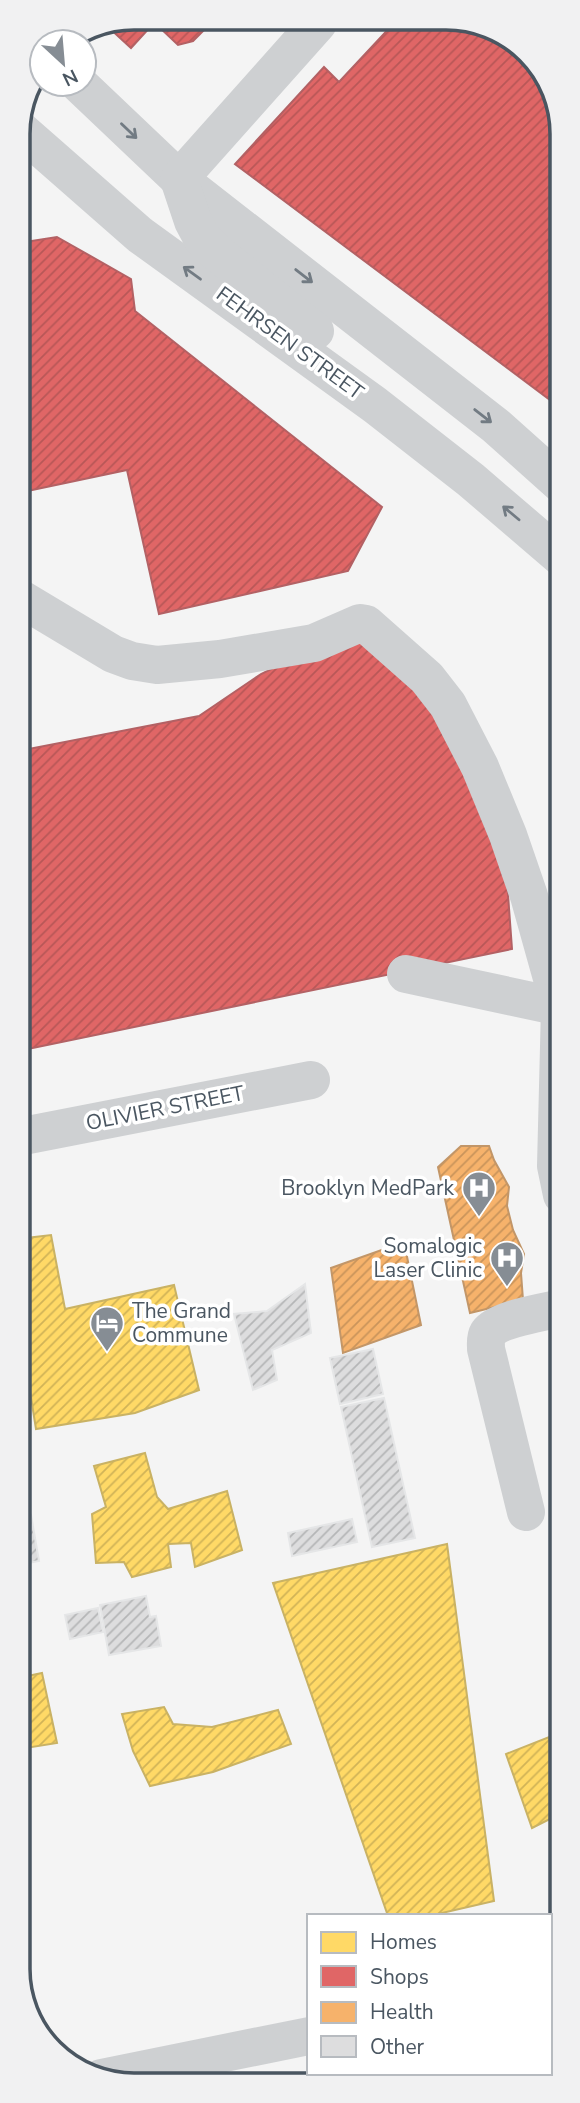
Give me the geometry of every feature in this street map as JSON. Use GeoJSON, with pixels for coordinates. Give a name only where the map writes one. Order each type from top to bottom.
{"type":"FeatureCollection","features":[{"type":"Feature","properties":{"kind":"street"},"geometry":{"type":"LineString","coordinates":[[179,179],[312,30]]}},
{"type":"Feature","properties":{"kind":"street"},"geometry":{"type":"LineString","coordinates":[[94,98],[179,179],[496,426],[550,474]]}},
{"type":"Feature","properties":{"kind":"street","name":"FEHRSEN STREET"},"geometry":{"type":"LineString","coordinates":[[30,139],[140,235],[375,405],[550,548]]}},
{"type":"Feature","properties":{"kind":"street"},"geometry":{"type":"LineString","coordinates":[[179,179],[193,222],[202,238],[337,349],[355,369],[375,405]]}},
{"type":"Feature","properties":{"kind":"street"},"geometry":{"type":"LineString","coordinates":[[30,604],[113,654],[132,662],[157,665],[220,659],[314,643],[360,623],[372,628],[428,678],[448,705],[480,767],[508,835],[550,968]]}},
{"type":"Feature","properties":{"kind":"street"},"geometry":{"type":"LineString","coordinates":[[406,974],[550,1005]]}},
{"type":"Feature","properties":{"kind":"street","name":"OLIVIER STREET"},"geometry":{"type":"LineString","coordinates":[[30,1134],[311,1080]]}},
{"type":"Feature","properties":{"kind":"street"},"geometry":{"type":"LineString","coordinates":[[526,1513],[486,1349],[486,1337],[490,1330],[503,1323],[550,1311]]}},
{"type":"Feature","properties":{"kind":"street"},"geometry":{"type":"LineString","coordinates":[[128,2072],[307,2036]]}},
{"type":"Feature","properties":{"kind":"building: Homes","name":"The Grand Commune"},"geometry":{"type":"Polygon","coordinates":[[[51,1235],[65,1309],[174,1285],[199,1390],[135,1413],[36,1429],[30,1391],[30,1238],[51,1235]]]}},
{"type":"Feature","properties":{"kind":"building: Homes"},"geometry":{"type":"Polygon","coordinates":[[[145,1453],[157,1497],[168,1509],[227,1491],[242,1550],[195,1567],[191,1543],[168,1544],[171,1567],[132,1577],[124,1562],[96,1563],[92,1514],[106,1507],[94,1466],[145,1453]]]}},
{"type":"Feature","properties":{"kind":"building: Homes"},"geometry":{"type":"Polygon","coordinates":[[[447,1544],[494,1901],[438,1914],[387,1914],[273,1583],[447,1544]]]}},
{"type":"Feature","properties":{"kind":"building: Homes"},"geometry":{"type":"Polygon","coordinates":[[[42,1673],[57,1743],[30,1747],[30,1676],[42,1673]]]}},
{"type":"Feature","properties":{"kind":"building: Homes"},"geometry":{"type":"Polygon","coordinates":[[[164,1707],[173,1724],[212,1727],[278,1710],[291,1744],[213,1772],[150,1786],[133,1751],[122,1714],[164,1707]]]}},
{"type":"Feature","properties":{"kind":"building: Homes"},"geometry":{"type":"Polygon","coordinates":[[[550,1737],[550,1819],[532,1828],[506,1754],[550,1737]]]}},
{"type":"Feature","properties":{"kind":"building: Shops"},"geometry":{"type":"Polygon","coordinates":[[[147,30],[131,48],[114,32],[147,30]]]}},
{"type":"Feature","properties":{"kind":"building: Shops"},"geometry":{"type":"Polygon","coordinates":[[[162,30],[204,30],[193,41],[178,45],[162,30]]]}},
{"type":"Feature","properties":{"kind":"building: Shops"},"geometry":{"type":"Polygon","coordinates":[[[388,30],[446,30],[480,35],[504,47],[529,70],[547,107],[550,134],[550,400],[235,164],[324,67],[339,82],[388,30]]]}},
{"type":"Feature","properties":{"kind":"building: Shops"},"geometry":{"type":"Polygon","coordinates":[[[57,237],[131,279],[135,311],[382,507],[348,571],[159,614],[127,470],[30,490],[30,241],[57,237]]]}},
{"type":"Feature","properties":{"kind":"building: Shops"},"geometry":{"type":"Polygon","coordinates":[[[362,624],[431,689],[507,881],[512,949],[30,1049],[30,749],[199,716],[261,674],[362,624]]]}},
{"type":"Feature","properties":{"kind":"building: Health","name":"Brooklyn MedPark"},"geometry":{"type":"Polygon","coordinates":[[[461,1146],[489,1146],[509,1187],[507,1206],[513,1230],[524,1254],[521,1273],[523,1300],[470,1313],[438,1167],[461,1146]]]}},
{"type":"Feature","properties":{"kind":"building: Health"},"geometry":{"type":"Polygon","coordinates":[[[404,1242],[421,1325],[343,1353],[331,1268],[404,1242]]]}},
{"type":"Feature","properties":{"kind":"building: Other"},"geometry":{"type":"Polygon","coordinates":[[[305,1284],[311,1333],[272,1350],[277,1380],[253,1390],[234,1314],[267,1311],[305,1284]]]}},
{"type":"Feature","properties":{"kind":"building: Other"},"geometry":{"type":"Polygon","coordinates":[[[373,1349],[383,1394],[340,1404],[330,1358],[373,1349]]]}},
{"type":"Feature","properties":{"kind":"building: Other"},"geometry":{"type":"Polygon","coordinates":[[[384,1398],[415,1538],[372,1547],[341,1407],[384,1398]]]}},
{"type":"Feature","properties":{"kind":"building: Other"},"geometry":{"type":"Polygon","coordinates":[[[30,1515],[39,1561],[30,1563],[30,1515]]]}},
{"type":"Feature","properties":{"kind":"building: Other"},"geometry":{"type":"Polygon","coordinates":[[[352,1519],[357,1542],[292,1556],[288,1533],[352,1519]]]}},
{"type":"Feature","properties":{"kind":"building: Other"},"geometry":{"type":"Polygon","coordinates":[[[146,1596],[150,1617],[156,1616],[161,1646],[109,1655],[100,1605],[146,1596]]]}},
{"type":"Feature","properties":{"kind":"building: Other"},"geometry":{"type":"Polygon","coordinates":[[[98,1608],[103,1632],[70,1639],[65,1615],[98,1608]]]}},
{"type":"Feature","properties":{"kind":"place","name":"Brooklyn MedPark"},"geometry":{"type":"Point","coordinates":[479,1218]}},
{"type":"Feature","properties":{"kind":"place","name":"Somalogic Laser Clinic"},"geometry":{"type":"Point","coordinates":[507,1288]}},
{"type":"Feature","properties":{"kind":"place","name":"The Grand Commune"},"geometry":{"type":"Point","coordinates":[107,1353]}}]}
